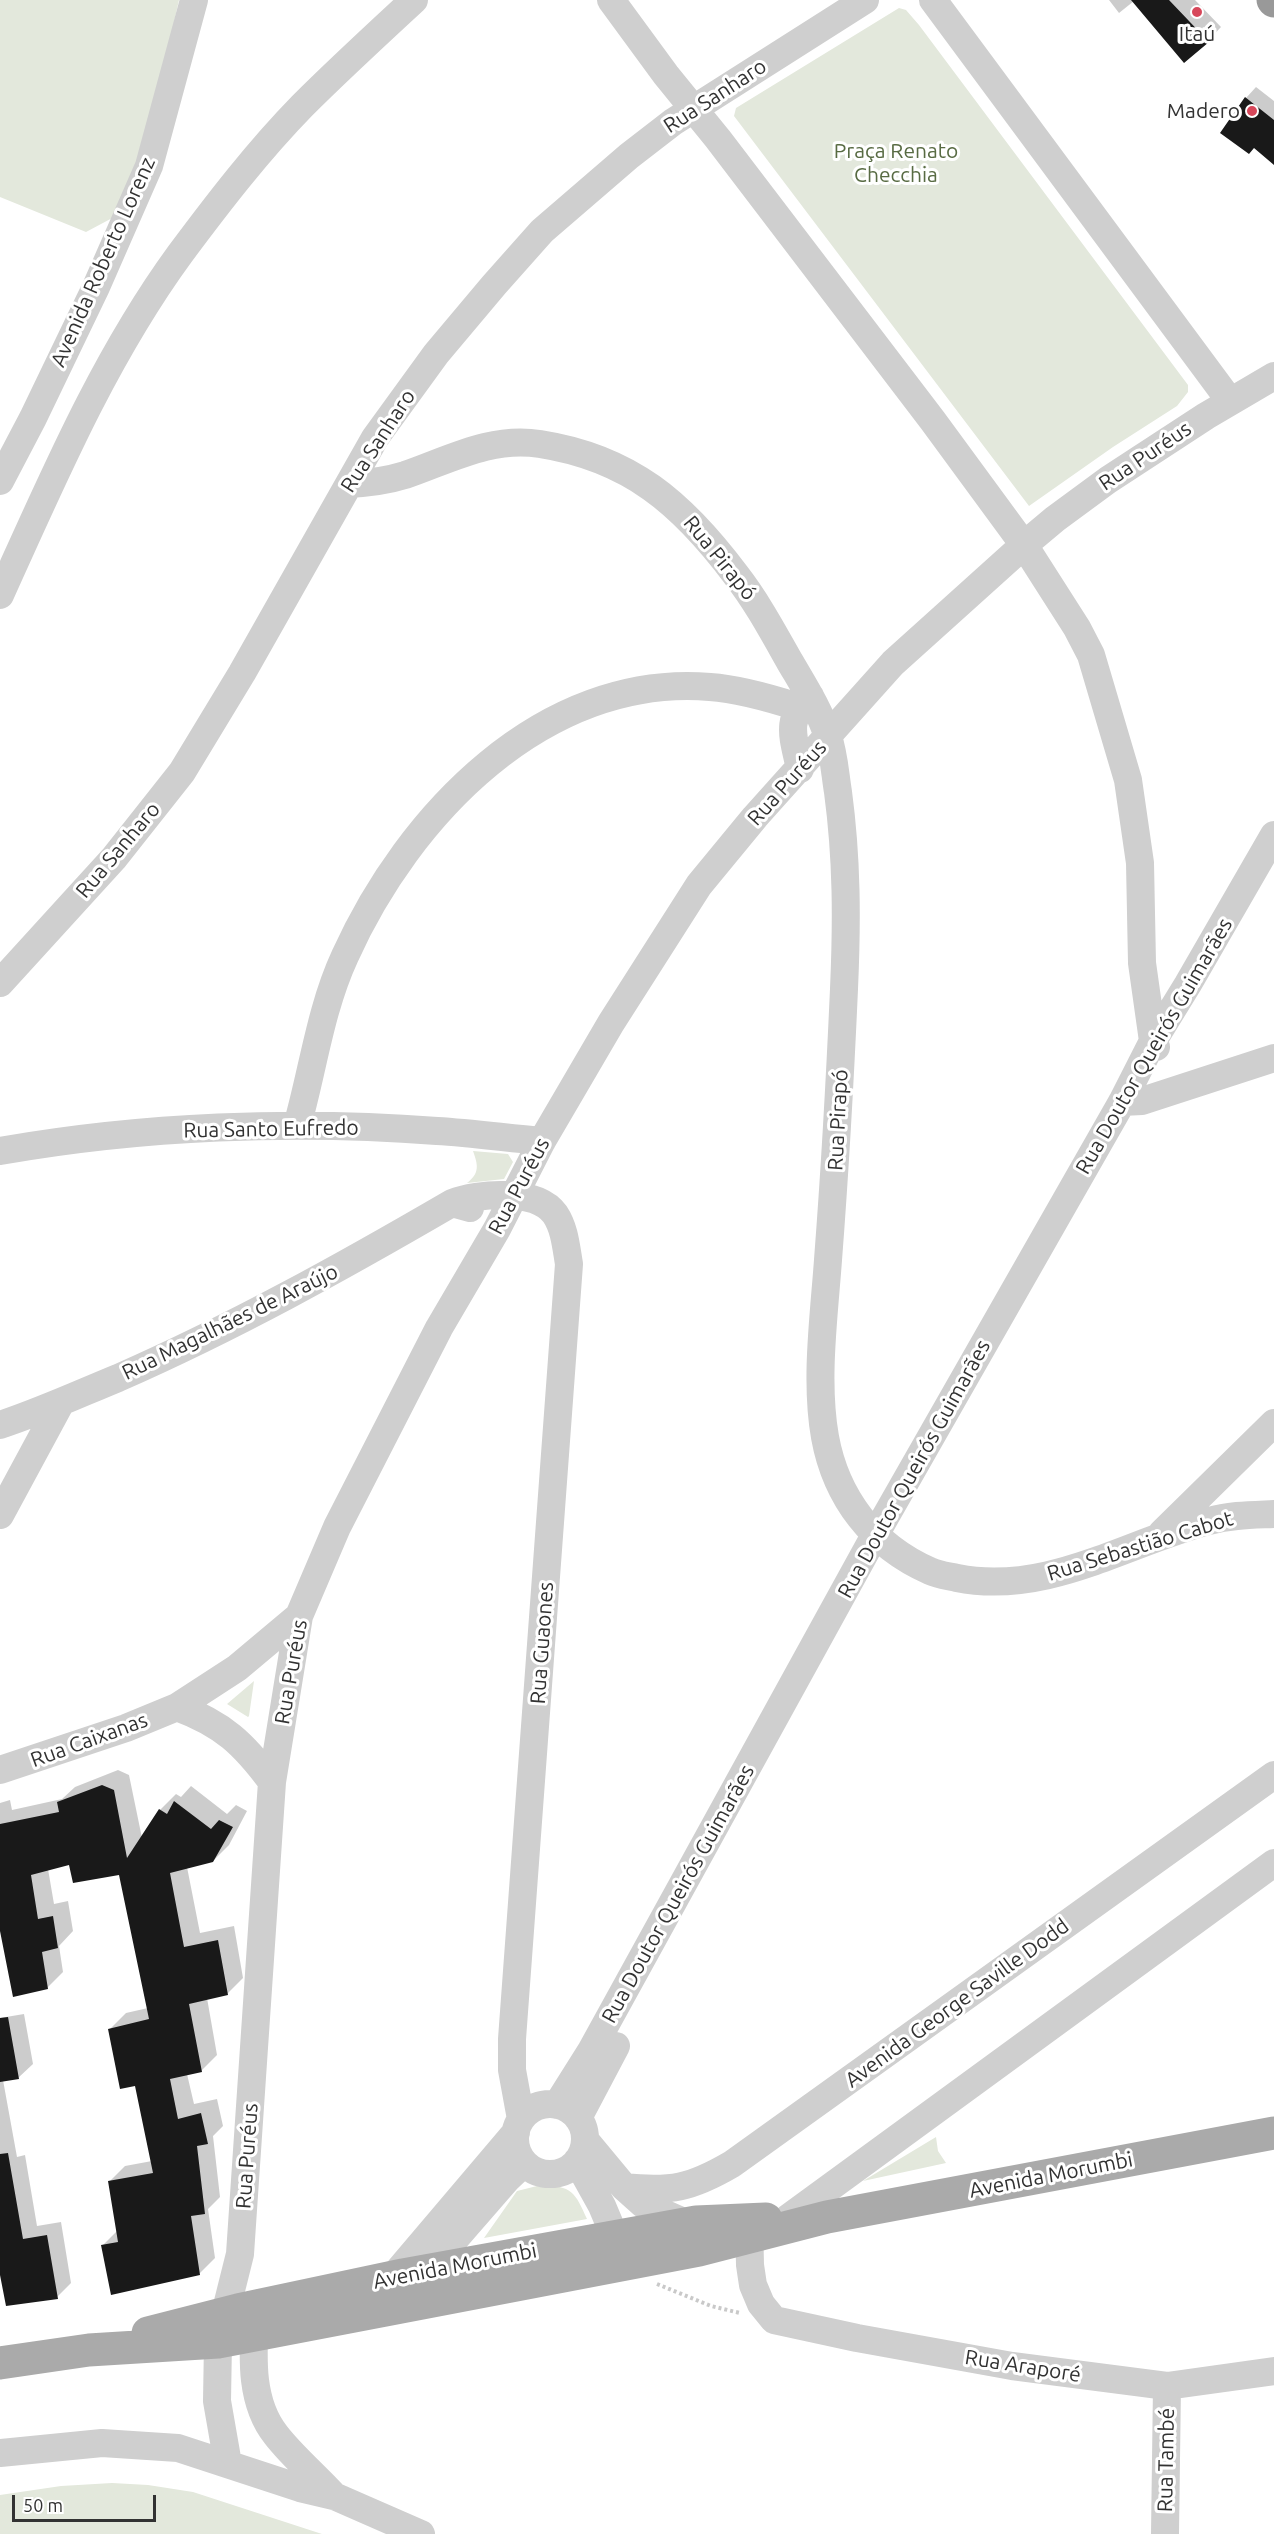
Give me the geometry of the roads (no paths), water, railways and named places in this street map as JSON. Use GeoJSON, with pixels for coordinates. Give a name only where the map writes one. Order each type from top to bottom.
{"type":"FeatureCollection","features":[{"type":"Feature","properties":{"kind":"main road","name":"Avenida Morumbi"},"geometry":{"type":"LineString","coordinates":[[238,2324],[393,2277],[427,2271],[621,2250],[827,2217],[1274,2133]]}},
{"type":"Feature","properties":{"kind":"main road","name":"Avenida Morumbi"},"geometry":{"type":"LineString","coordinates":[[0,2363],[238,2324],[382,2309],[621,2250],[686,2223],[750,2228],[788,2218],[827,2217]]}},
{"type":"Feature","properties":{"kind":"main road"},"geometry":{"type":"LineString","coordinates":[[382,2309],[415,2288],[427,2271]]}},
{"type":"Feature","properties":{"kind":"street","name":"Avenida Roberto Lorenz"},"geometry":{"type":"LineString","coordinates":[[0,481],[96,287],[149,166],[194,0]]}},
{"type":"Feature","properties":{"kind":"street"},"geometry":{"type":"LineString","coordinates":[[0,595],[70,439],[126,337],[179,255],[244,173],[301,108],[414,0]]}},
{"type":"Feature","properties":{"kind":"street"},"geometry":{"type":"LineString","coordinates":[[611,0],[692,109],[718,139],[933,421],[1024,545],[1077,628],[1091,655],[1128,780],[1140,863],[1142,963],[1158,1051]]}},
{"type":"Feature","properties":{"kind":"street","name":"Rua Sanharo"},"geometry":{"type":"LineString","coordinates":[[0,983],[114,858],[182,772],[375,438],[436,354],[542,231],[630,156],[692,109],[865,0]]}},
{"type":"Feature","properties":{"kind":"street"},"geometry":{"type":"LineString","coordinates":[[933,0],[1230,401]]}},
{"type":"Feature","properties":{"kind":"street","name":"Rua Puréus"},"geometry":{"type":"LineString","coordinates":[[238,2324],[253,2291],[240,2254],[272,1782],[299,1616],[337,1527],[439,1328],[497,1229],[542,1141],[611,1023],[699,885],[755,817],[801,769],[893,663],[1024,545],[1108,480],[1230,401],[1274,376]]}},
{"type":"Feature","properties":{"kind":"street"},"geometry":{"type":"LineString","coordinates":[[33,418],[70,439]]}},
{"type":"Feature","properties":{"kind":"street","name":"Rua Pirapó"},"geometry":{"type":"LineString","coordinates":[[349,484],[377,482],[404,475],[443,459],[504,443],[536,443],[603,460],[652,488],[680,509],[708,538],[756,602],[804,702],[828,737],[841,818],[848,906],[839,1110],[822,1348],[822,1406],[825,1437],[843,1493],[859,1519],[882,1541]]}},
{"type":"Feature","properties":{"kind":"street"},"geometry":{"type":"LineString","coordinates":[[297,1126],[317,1037],[344,958],[373,900],[429,822],[468,782],[504,751],[554,719],[591,703],[635,691],[673,687],[710,687],[766,698],[804,702],[794,723],[801,769]]}},
{"type":"Feature","properties":{"kind":"street","name":"Rua Doutor Queirós Guimarães"},"geometry":{"type":"LineString","coordinates":[[574,2131],[882,1541],[1132,1102],[1274,835]]}},
{"type":"Feature","properties":{"kind":"street","name":"Rua Doutor Queirós Guimarães"},"geometry":{"type":"LineString","coordinates":[[1195,986],[1274,868]]}},
{"type":"Feature","properties":{"kind":"street"},"geometry":{"type":"LineString","coordinates":[[1142,963],[1159,975],[1195,986]]}},
{"type":"Feature","properties":{"kind":"street"},"geometry":{"type":"LineString","coordinates":[[1132,1102],[1274,1058]]}},
{"type":"Feature","properties":{"kind":"street","name":"Rua Santo Eufredo"},"geometry":{"type":"LineString","coordinates":[[0,1151],[49,1142],[168,1131],[297,1126],[438,1131],[542,1141]]}},
{"type":"Feature","properties":{"kind":"street","name":"Rua Magalhães de Araújo"},"geometry":{"type":"LineString","coordinates":[[0,1425],[61,1402],[174,1353],[288,1297],[452,1203],[475,1196],[515,1196]]}},
{"type":"Feature","properties":{"kind":"street","name":"Rua Guaones"},"geometry":{"type":"LineString","coordinates":[[515,1196],[528,1199],[553,1212],[565,1236],[568,1264],[512,2039],[512,2070],[518,2126]]}},
{"type":"Feature","properties":{"kind":"street"},"geometry":{"type":"LineString","coordinates":[[452,1203],[476,1211],[497,1229]]}},
{"type":"Feature","properties":{"kind":"street"},"geometry":{"type":"LineString","coordinates":[[0,1515],[61,1402]]}},
{"type":"Feature","properties":{"kind":"street"},"geometry":{"type":"LineString","coordinates":[[1156,1539],[1274,1423]]}},
{"type":"Feature","properties":{"kind":"street","name":"Rua Sebastião Cabot"},"geometry":{"type":"LineString","coordinates":[[882,1541],[933,1573],[996,1583],[1054,1575],[1206,1521],[1236,1515],[1274,1514]]}},
{"type":"Feature","properties":{"kind":"street","name":"Rua Caixanas"},"geometry":{"type":"LineString","coordinates":[[0,1770],[126,1728],[177,1707],[237,1668],[299,1616]]}},
{"type":"Feature","properties":{"kind":"street"},"geometry":{"type":"LineString","coordinates":[[177,1707],[206,1718],[230,1736],[250,1753],[272,1782]]}},
{"type":"Feature","properties":{"kind":"street","name":"Avenida George Saville Dodd"},"geometry":{"type":"LineString","coordinates":[[624,2187],[661,2190],[684,2187],[706,2179],[732,2164],[1274,1775]]}},
{"type":"Feature","properties":{"kind":"street"},"geometry":{"type":"LineString","coordinates":[[788,2218],[1274,1863]]}},
{"type":"Feature","properties":{"kind":"street"},"geometry":{"type":"LineString","coordinates":[[393,2277],[537,2106],[574,2131],[624,2187],[644,2204],[686,2223]]}},
{"type":"Feature","properties":{"kind":"street"},"geometry":{"type":"LineString","coordinates":[[518,2126],[515,2143],[524,2163],[533,2170],[545,2174],[568,2169],[574,2131]]}},
{"type":"Feature","properties":{"kind":"street"},"geometry":{"type":"LineString","coordinates":[[574,2131],[621,2250]]}},
{"type":"Feature","properties":{"kind":"street"},"geometry":{"type":"LineString","coordinates":[[427,2271],[507,2179],[524,2163]]}},
{"type":"Feature","properties":{"kind":"street","name":"Rua Araporé"},"geometry":{"type":"LineString","coordinates":[[750,2228],[750,2265],[753,2285],[761,2304],[774,2320],[857,2338],[1012,2366],[1167,2386],[1274,2371]]}},
{"type":"Feature","properties":{"kind":"street"},"geometry":{"type":"LineString","coordinates":[[228,2464],[217,2401],[238,2324]]}},
{"type":"Feature","properties":{"kind":"street"},"geometry":{"type":"LineString","coordinates":[[238,2324],[253,2353],[258,2398],[284,2444],[334,2496]]}},
{"type":"Feature","properties":{"kind":"street","name":"Rua També"},"geometry":{"type":"LineString","coordinates":[[1165,2534],[1167,2386]]}},
{"type":"Feature","properties":{"kind":"street"},"geometry":{"type":"LineString","coordinates":[[178,2448],[235,2431],[284,2444]]}},
{"type":"Feature","properties":{"kind":"street"},"geometry":{"type":"LineString","coordinates":[[0,2453],[102,2443],[178,2448],[334,2496],[421,2534]]}},
{"type":"Feature","properties":{"kind":"street"},"geometry":{"type":"LineString","coordinates":[[271,2478],[284,2444]]}},
{"type":"Feature","properties":{"kind":"place","name":"Itaú"},"geometry":{"type":"Point","coordinates":[1197,12]}},
{"type":"Feature","properties":{"kind":"place","name":"Madero"},"geometry":{"type":"Point","coordinates":[1252,111]}},
{"type":"Feature","properties":{"kind":"park label","name":"Praça Renato Checchia"},"geometry":{"type":"Point","coordinates":[896,163]}}]}
